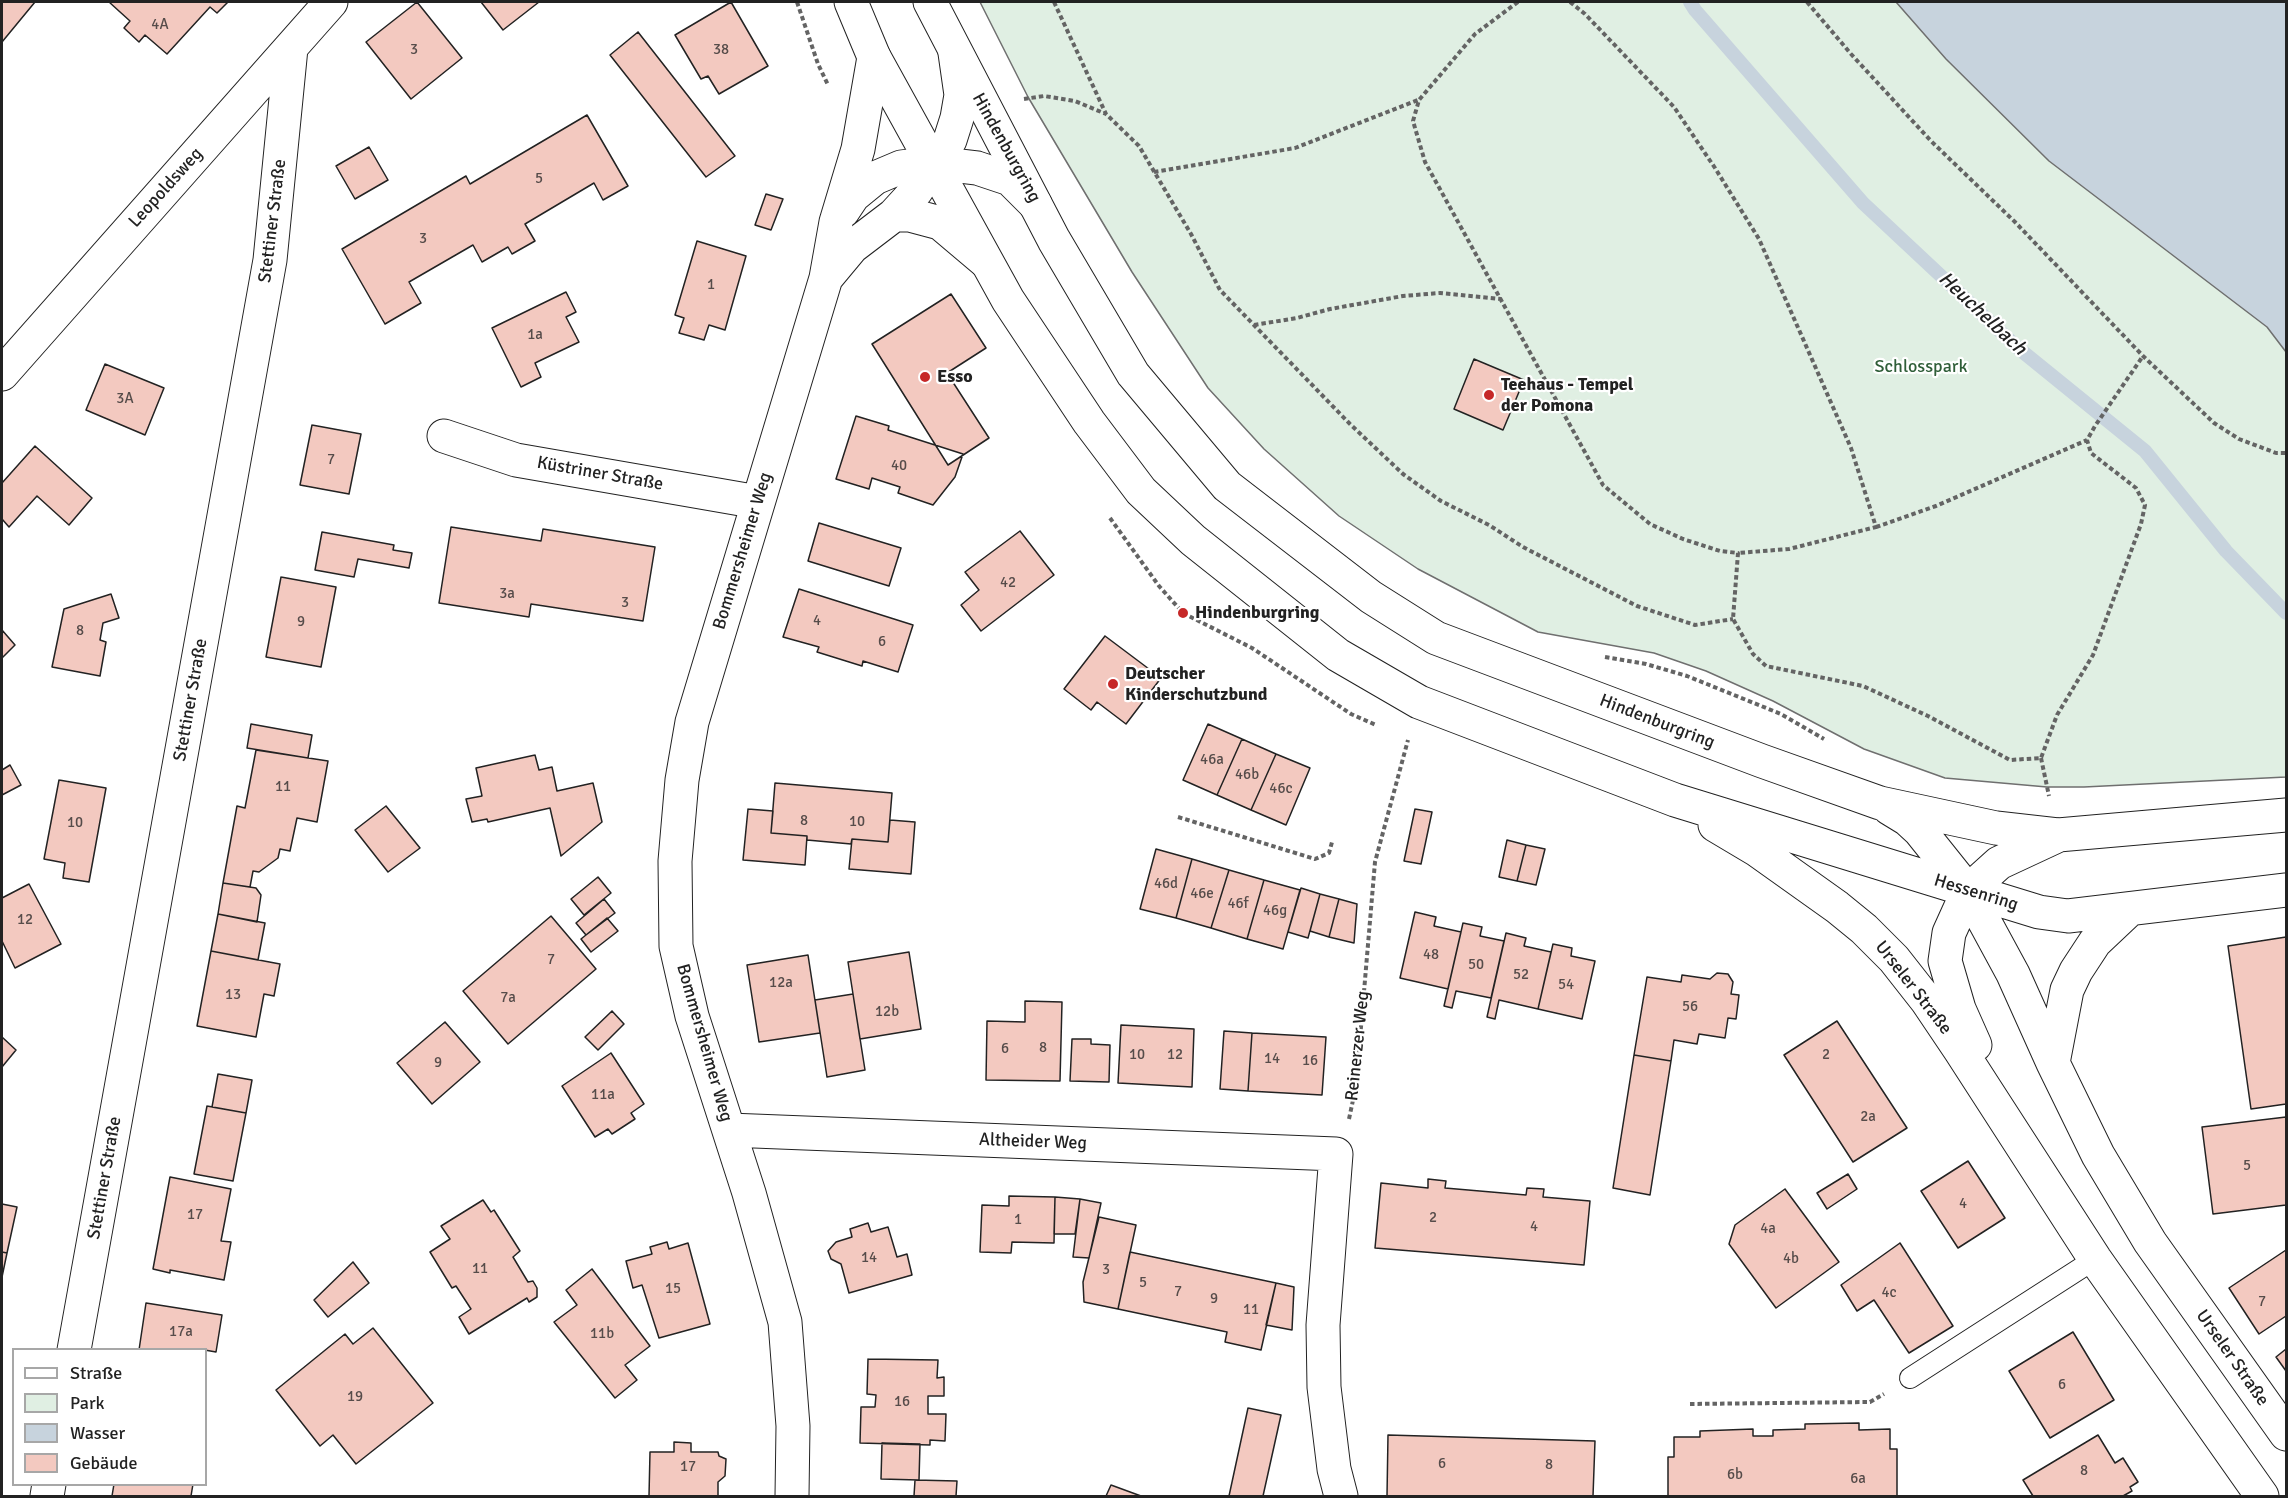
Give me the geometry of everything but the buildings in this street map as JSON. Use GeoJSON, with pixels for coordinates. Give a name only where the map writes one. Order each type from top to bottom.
{"type":"FeatureCollection","features":[{"type":"Feature","properties":{"kind":"street","name":"Leopoldsweg"},"geometry":{"type":"LineString","coordinates":[[2,374],[331,2]]}},
{"type":"Feature","properties":{"kind":"street"},"geometry":{"type":"LineString","coordinates":[[851,2],[874,57],[1008,300],[1089,422],[1142,491],[1193,540],[1244,583],[1338,656],[1419,702],[1675,800]]}},
{"type":"Feature","properties":{"kind":"street","name":"Hindenburgring"},"geometry":{"type":"LineString","coordinates":[[930,2],[1054,240],[1133,374],[1227,486],[1371,597],[1436,638],[1762,761],[1880,802]]}},
{"type":"Feature","properties":{"kind":"street","name":"Stettiner Straße"},"geometry":{"type":"LineString","coordinates":[[74,1348],[270,260],[291,48]]}},
{"type":"Feature","properties":{"kind":"street","name":"Bommersheimer Weg"},"geometry":{"type":"LineString","coordinates":[[826,278],[852,247],[894,215],[916,191],[950,140],[961,95],[955,53]]}},
{"type":"Feature","properties":{"kind":"street","name":"Bommersheimer Weg"},"geometry":{"type":"LineString","coordinates":[[792,1497],[793,1426],[785,1322],[767,1253],[692,1016],[676,946],[675,861],[681,780],[692,722],[826,278],[836,222],[858,149],[874,57]]}},
{"type":"Feature","properties":{"kind":"street","name":"Bommersheimer Weg"},"geometry":{"type":"LineString","coordinates":[[836,222],[853,196],[875,178],[900,167],[934,163],[977,168],[1010,179],[1038,208]]}},
{"type":"Feature","properties":{"kind":"street"},"geometry":{"type":"LineString","coordinates":[[894,215],[910,215],[940,223],[989,264]]}},
{"type":"Feature","properties":{"kind":"street","name":"Küstriner Straße"},"geometry":{"type":"LineString","coordinates":[[444,436],[516,459],[758,501]]}},
{"type":"Feature","properties":{"kind":"street","name":"Urseler Straße"},"geometry":{"type":"LineString","coordinates":[[1675,800],[1757,850],[1837,907],[1878,942],[1927,1001],[2095,1259],[2262,1497]]}},
{"type":"Feature","properties":{"kind":"street","name":"Hessenring"},"geometry":{"type":"LineString","coordinates":[[1675,800],[2039,912],[2068,916],[2286,890]]}},
{"type":"Feature","properties":{"kind":"street"},"geometry":{"type":"LineString","coordinates":[[1880,802],[1996,828],[2058,835],[2286,815]]}},
{"type":"Feature","properties":{"kind":"street","name":"Urseler Straße"},"geometry":{"type":"LineString","coordinates":[[1880,802],[1907,819],[1920,831],[1968,891],[2013,974],[2098,1155],[2150,1242],[2286,1434]]}},
{"type":"Feature","properties":{"kind":"street","name":"Urseler Straße"},"geometry":{"type":"LineString","coordinates":[[2025,1151],[1959,1009],[1944,961],[1949,933],[1968,891],[1999,863],[2058,835]]}},
{"type":"Feature","properties":{"kind":"street"},"geometry":{"type":"LineString","coordinates":[[2053,1063],[2067,990],[2076,970],[2095,942],[2130,909]]}},
{"type":"Feature","properties":{"kind":"street","name":"Altheider Weg"},"geometry":{"type":"LineString","coordinates":[[729,1130],[1336,1154]]}},
{"type":"Feature","properties":{"kind":"street"},"geometry":{"type":"LineString","coordinates":[[1336,1154],[1323,1325],[1324,1387],[1334,1469],[1341,1497]]}},
{"type":"Feature","properties":{"kind":"lane"},"geometry":{"type":"LineString","coordinates":[[1910,1377],[2095,1259]]}},
{"type":"Feature","properties":{"kind":"path"},"geometry":{"type":"LineString","coordinates":[[797,2],[818,64],[830,90]]}},
{"type":"Feature","properties":{"kind":"path"},"geometry":{"type":"LineString","coordinates":[[1054,2],[1106,114],[1139,146],[1191,234],[1220,290],[1350,424],[1403,474],[1441,501],[1489,525],[1522,547],[1637,606],[1695,625],[1733,620]]}},
{"type":"Feature","properties":{"kind":"path"},"geometry":{"type":"LineString","coordinates":[[1518,2],[1475,34],[1419,100],[1413,121],[1425,162],[1603,485],[1650,524],[1683,539],[1720,551],[1738,553],[1789,549],[1876,527],[1936,506],[2087,440],[2094,426],[2143,356]]}},
{"type":"Feature","properties":{"kind":"path"},"geometry":{"type":"LineString","coordinates":[[1570,2],[1585,14],[1674,107],[1759,239],[1851,448],[1876,527]]}},
{"type":"Feature","properties":{"kind":"path"},"geometry":{"type":"LineString","coordinates":[[1807,2],[1851,54],[1932,141],[2015,222],[2143,356],[2214,423],[2239,439],[2276,453],[2286,453]]}},
{"type":"Feature","properties":{"kind":"path"},"geometry":{"type":"LineString","coordinates":[[1016,103],[1028,97],[1044,96],[1075,101],[1106,114]]}},
{"type":"Feature","properties":{"kind":"path"},"geometry":{"type":"LineString","coordinates":[[1154,172],[1295,148],[1419,100]]}},
{"type":"Feature","properties":{"kind":"path"},"geometry":{"type":"LineString","coordinates":[[1254,326],[1403,296],[1440,293],[1501,299]]}},
{"type":"Feature","properties":{"kind":"path"},"geometry":{"type":"LineString","coordinates":[[2038,795],[2049,795],[2041,758],[2057,716],[2093,655],[2141,524],[2145,505],[2136,488],[2091,453],[2087,440]]}},
{"type":"Feature","properties":{"kind":"path"},"geometry":{"type":"LineString","coordinates":[[1738,553],[1733,620],[1753,654],[1766,666],[1863,686],[1928,716],[2010,760],[2041,758]]}},
{"type":"Feature","properties":{"kind":"path"},"geometry":{"type":"LineString","coordinates":[[1603,657],[1646,664],[1688,676],[1781,714],[1828,742]]}},
{"type":"Feature","properties":{"kind":"path","name":"Reinerzer Weg"},"geometry":{"type":"LineString","coordinates":[[1336,1154],[1352,1112],[1356,1086],[1376,862],[1408,740],[1417,744]]}},
{"type":"Feature","properties":{"kind":"path"},"geometry":{"type":"LineString","coordinates":[[1178,817],[1315,859],[1329,853],[1332,842]]}},
{"type":"Feature","properties":{"kind":"path"},"geometry":{"type":"LineString","coordinates":[[1690,1404],[1870,1402],[1910,1377]]}},
{"type":"Feature","properties":{"kind":"green space","name":"Schlosspark"},"geometry":{"type":"Polygon","coordinates":[[[980,2],[2286,2],[2286,777],[2084,787],[2047,787],[1945,778],[1864,749],[1773,701],[1706,671],[1654,653],[1538,632],[1418,569],[1339,516],[1264,449],[1208,388],[1132,272],[1028,97],[980,2]]]}},
{"type":"Feature","properties":{"kind":"water"},"geometry":{"type":"Polygon","coordinates":[[[1896,2],[2286,2],[2286,352],[2267,327],[2049,161],[1946,59],[1896,2]]]}},
{"type":"Feature","properties":{"kind":"waterway","name":"Heuchelbach"},"geometry":{"type":"LineString","coordinates":[[1690,2],[1863,203],[2018,348],[2145,451],[2226,551],[2286,613]]}},
{"type":"Feature","properties":{"kind":"place","name":"Esso"},"geometry":{"type":"Point","coordinates":[925,377]}},
{"type":"Feature","properties":{"kind":"place","name":"Teehaus - Tempel der Pomona"},"geometry":{"type":"Point","coordinates":[1489,395]}},
{"type":"Feature","properties":{"kind":"place","name":"Hindenburgring"},"geometry":{"type":"Point","coordinates":[1183,613]}},
{"type":"Feature","properties":{"kind":"place","name":"Deutscher Kinderschutzbund"},"geometry":{"type":"Point","coordinates":[1113,684]}}]}
